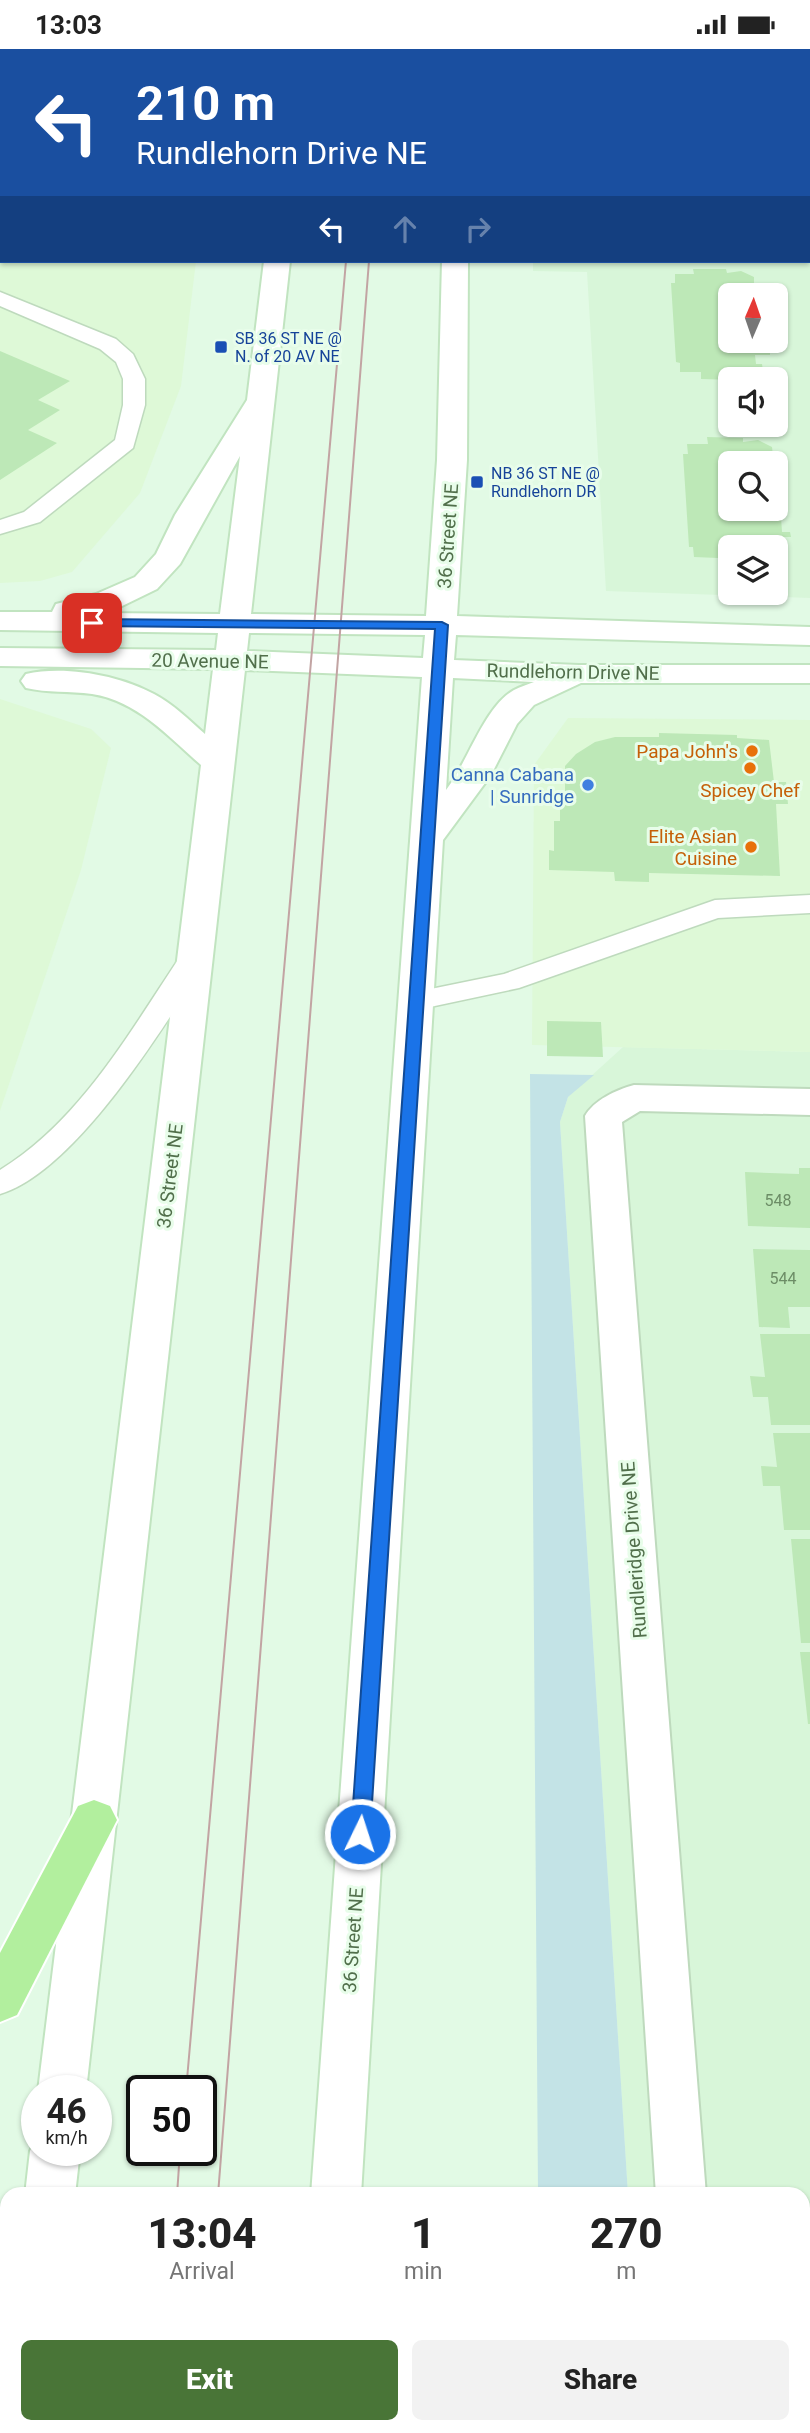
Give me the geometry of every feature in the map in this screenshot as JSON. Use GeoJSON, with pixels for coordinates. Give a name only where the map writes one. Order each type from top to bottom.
{"type":"FeatureCollection","features":[{"type":"Feature","properties":{"kind":"highway"},"geometry":{"type":"LineString","coordinates":[[0,2000],[94,1820]]}},
{"type":"Feature","properties":{"kind":"main road","name":"36 Street NE"},"geometry":{"type":"LineString","coordinates":[[64,2075],[277,263]]}},
{"type":"Feature","properties":{"kind":"main road","name":"36 Street NE"},"geometry":{"type":"LineString","coordinates":[[337,2187],[453,460],[455,263]]}},
{"type":"Feature","properties":{"kind":"main road"},"geometry":{"type":"LineString","coordinates":[[11,621],[107,601],[146,583],[169,558],[190,515],[263,392]]}},
{"type":"Feature","properties":{"kind":"main road","name":"20 Avenue NE"},"geometry":{"type":"LineString","coordinates":[[11,621],[442,625]]}},
{"type":"Feature","properties":{"kind":"main road"},"geometry":{"type":"LineString","coordinates":[[442,625],[810,636]]}},
{"type":"Feature","properties":{"kind":"main road","name":"20 Avenue NE"},"geometry":{"type":"LineString","coordinates":[[0,657],[231,660],[335,665]]}},
{"type":"Feature","properties":{"kind":"main road","name":"Rundlehorn Drive NE"},"geometry":{"type":"LineString","coordinates":[[335,665],[579,674],[810,674]]}},
{"type":"Feature","properties":{"kind":"main road"},"geometry":{"type":"LineString","coordinates":[[428,837],[475,775],[503,720],[523,698],[579,674]]}},
{"type":"Feature","properties":{"kind":"main road"},"geometry":{"type":"LineString","coordinates":[[0,680],[74,683],[115,690],[143,701],[219,763]]}},
{"type":"Feature","properties":{"kind":"main road","name":"Rundleridge Drive NE"},"geometry":{"type":"LineString","coordinates":[[680,2187],[603,1116],[634,1098],[810,1102]]}},
{"type":"Feature","properties":{"kind":"main road"},"geometry":{"type":"LineString","coordinates":[[51,2187],[53,2166]]}},
{"type":"Feature","properties":{"kind":"lane"},"geometry":{"type":"LineString","coordinates":[[0,298],[108,344],[125,359],[134,379],[134,405],[125,443],[32,517],[0,527]]}},
{"type":"Feature","properties":{"kind":"lane"},"geometry":{"type":"LineString","coordinates":[[416,1001],[509,982],[715,909],[810,904]]}},
{"type":"Feature","properties":{"kind":"lane"},"geometry":{"type":"LineString","coordinates":[[0,1184],[32,1164],[97,1100],[197,953]]}},
{"type":"Feature","properties":{"kind":"shaded area"},"geometry":{"type":"Polygon","coordinates":[[[0,263],[196,263],[181,386],[140,493],[72,572],[40,581],[0,583],[0,263]]]}},
{"type":"Feature","properties":{"kind":"shaded area"},"geometry":{"type":"Polygon","coordinates":[[[533,263],[810,263],[810,598],[788,597],[788,535],[718,535],[718,595],[606,591],[587,272],[533,271],[533,263]]]}},
{"type":"Feature","properties":{"kind":"shaded area"},"geometry":{"type":"Polygon","coordinates":[[[0,699],[91,729],[111,748],[81,870],[0,1111],[0,699]]]}},
{"type":"Feature","properties":{"kind":"shaded area"},"geometry":{"type":"Polygon","coordinates":[[[568,718],[810,720],[810,1052],[532,1045],[534,765],[568,718]]]}},
{"type":"Feature","properties":{"kind":"shaded area"},"geometry":{"type":"Polygon","coordinates":[[[623,1047],[810,1052],[810,2187],[628,2187],[560,1122],[568,1097],[623,1047]]]}},
{"type":"Feature","properties":{"kind":"shaded area"},"geometry":{"type":"Polygon","coordinates":[[[530,1074],[594,1075],[568,1097],[560,1122],[628,2187],[538,2187],[530,1074]]]}},
{"type":"Feature","properties":{"kind":"building"},"geometry":{"type":"Polygon","coordinates":[[[693,269],[726,269],[727,273],[741,271],[754,277],[754,283],[718,283],[718,353],[770,353],[755,355],[756,364],[762,364],[762,367],[718,367],[718,380],[701,379],[701,372],[680,372],[680,363],[676,362],[671,283],[675,283],[675,274],[694,274],[693,269]]]}},
{"type":"Feature","properties":{"kind":"building"},"geometry":{"type":"Polygon","coordinates":[[[0,351],[70,381],[38,400],[60,410],[28,430],[57,443],[0,480],[0,351]]]}},
{"type":"Feature","properties":{"kind":"building"},"geometry":{"type":"Polygon","coordinates":[[[707,437],[743,438],[743,442],[758,440],[772,447],[772,451],[718,451],[718,521],[781,521],[782,532],[790,532],[791,537],[718,535],[718,558],[694,557],[693,547],[689,547],[683,454],[688,454],[687,444],[708,444],[707,437]]]}},
{"type":"Feature","properties":{"kind":"building"},"geometry":{"type":"Polygon","coordinates":[[[659,733],[737,735],[737,738],[769,740],[774,782],[786,782],[788,804],[776,804],[780,876],[649,873],[649,882],[615,881],[614,872],[549,870],[549,850],[554,851],[554,821],[560,821],[560,794],[565,794],[565,766],[576,754],[595,742],[615,737],[659,737],[659,733]]]}},
{"type":"Feature","properties":{"kind":"building"},"geometry":{"type":"Polygon","coordinates":[[[547,1021],[601,1022],[603,1057],[547,1056],[547,1021]]]}},
{"type":"Feature","properties":{"kind":"building"},"geometry":{"type":"Polygon","coordinates":[[[799,1168],[810,1168],[810,1228],[748,1226],[745,1172],[799,1174],[799,1168]]]}},
{"type":"Feature","properties":{"kind":"building"},"geometry":{"type":"Polygon","coordinates":[[[753,1249],[810,1250],[810,1307],[788,1307],[790,1328],[759,1327],[753,1249]]]}},
{"type":"Feature","properties":{"kind":"building"},"geometry":{"type":"Polygon","coordinates":[[[760,1334],[810,1334],[810,1425],[771,1425],[768,1397],[753,1397],[750,1376],[765,1377],[760,1334]]]}},
{"type":"Feature","properties":{"kind":"building"},"geometry":{"type":"Polygon","coordinates":[[[773,1433],[810,1433],[810,1530],[784,1530],[780,1486],[763,1486],[761,1466],[777,1467],[773,1433]]]}},
{"type":"Feature","properties":{"kind":"building"},"geometry":{"type":"Polygon","coordinates":[[[791,1539],[810,1539],[810,1643],[801,1643],[791,1539]]]}},
{"type":"Feature","properties":{"kind":"building"},"geometry":{"type":"Polygon","coordinates":[[[800,1652],[810,1652],[810,1724],[808,1724],[800,1652]]]}},
{"type":"Feature","properties":{"kind":"tram line"},"geometry":{"type":"LineString","coordinates":[[187,2075],[346,263]]}},
{"type":"Feature","properties":{"kind":"tram line"},"geometry":{"type":"LineString","coordinates":[[219,2187],[369,263]]}},
{"type":"Feature","properties":{"kind":"tram line"},"geometry":{"type":"LineString","coordinates":[[178,2187],[179,2166]]}},
{"type":"Feature","properties":{"kind":"place","name":"SB 36 ST NE @ N. of 20 AV NE"},"geometry":{"type":"Point","coordinates":[221,347]}},
{"type":"Feature","properties":{"kind":"place","name":"NB 36 ST NE @ Rundlehorn DR"},"geometry":{"type":"Point","coordinates":[477,482]}},
{"type":"Feature","properties":{"kind":"place","name":"Papa John's"},"geometry":{"type":"Point","coordinates":[752,751]}},
{"type":"Feature","properties":{"kind":"place","name":"Spicey Chef"},"geometry":{"type":"Point","coordinates":[750,768]}},
{"type":"Feature","properties":{"kind":"place","name":"Canna Cabana | Sunridge"},"geometry":{"type":"Point","coordinates":[588,785]}},
{"type":"Feature","properties":{"kind":"place","name":"Elite Asian Cuisine"},"geometry":{"type":"Point","coordinates":[751,847]}},
{"type":"Feature","properties":{"kind":"route"},"geometry":{"type":"LineString","coordinates":[[92,623],[442,625],[360,1834]]}}]}
